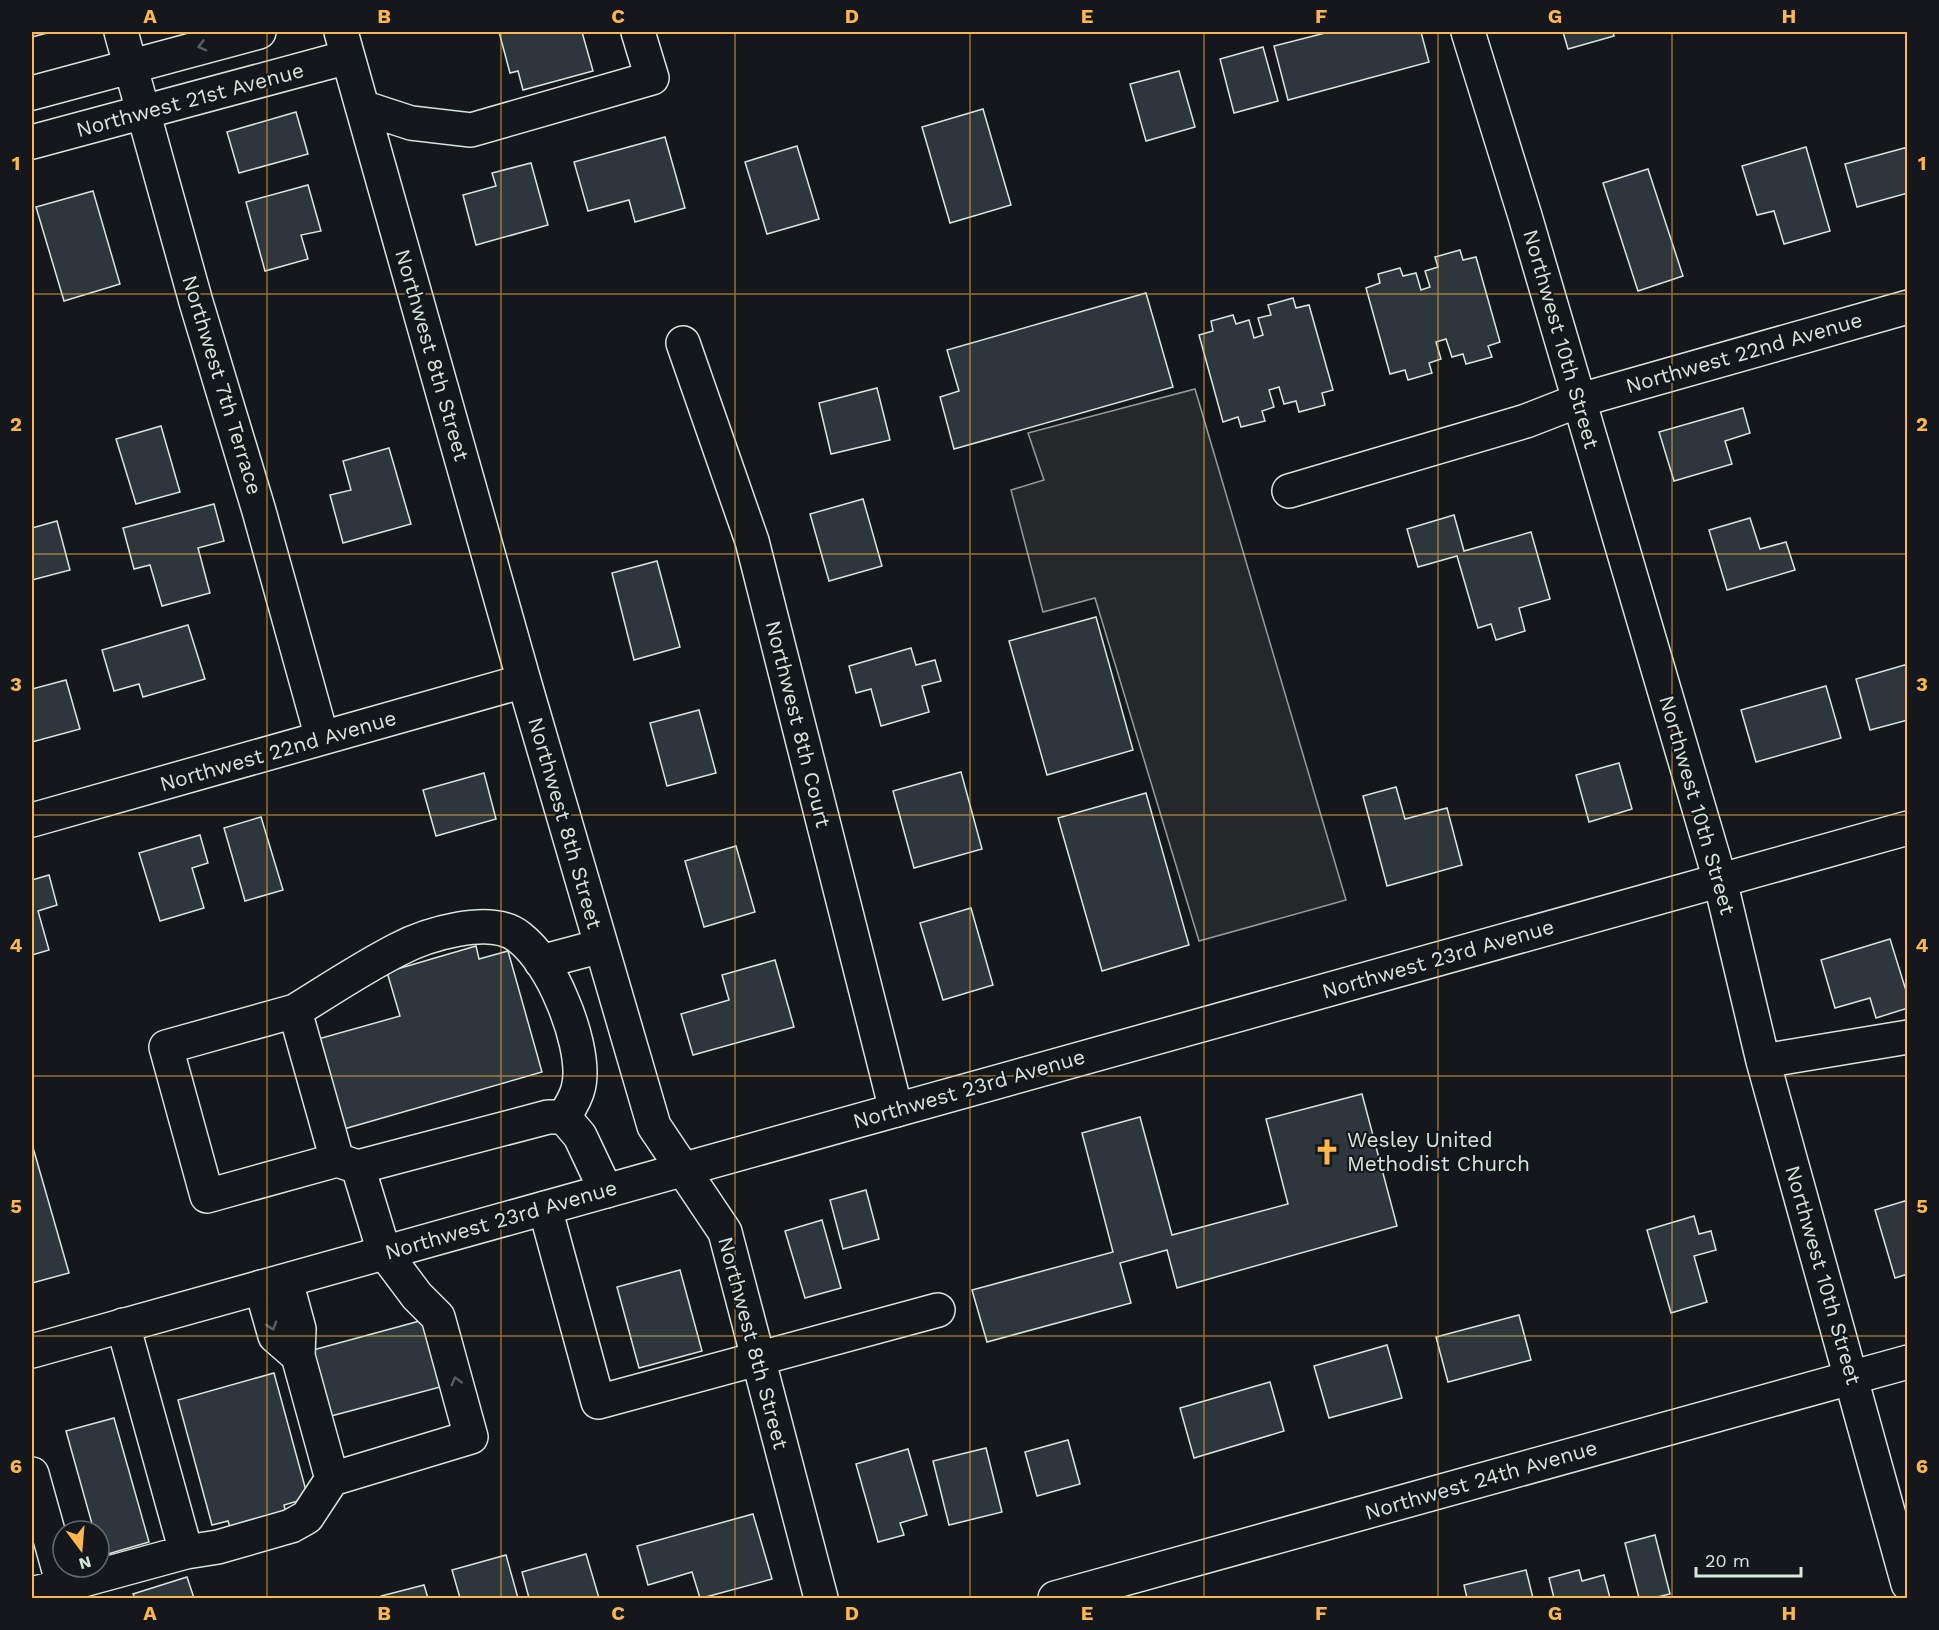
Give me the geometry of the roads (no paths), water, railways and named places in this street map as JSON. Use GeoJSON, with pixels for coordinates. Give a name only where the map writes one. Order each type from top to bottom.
{"type":"FeatureCollection","features":[{"type":"Feature","properties":{"kind":"street","name":"Northwest 7th Terrace"},"geometry":{"type":"LineString","coordinates":[[121,32],[196,302],[260,511],[322,738]]}},
{"type":"Feature","properties":{"kind":"street"},"geometry":{"type":"LineString","coordinates":[[32,93],[259,32]]}},
{"type":"Feature","properties":{"kind":"street"},"geometry":{"type":"LineString","coordinates":[[362,107],[411,123],[471,130],[652,78],[639,32]]}},
{"type":"Feature","properties":{"kind":"street","name":"Northwest 10th Street"},"geometry":{"type":"LineString","coordinates":[[1468,32],[1580,400],[1720,880],[1763,1061],[1908,1584]]}},
{"type":"Feature","properties":{"kind":"street","name":"Northwest 8th Street"},"geometry":{"type":"LineString","coordinates":[[344,44],[524,681],[654,1126],[725,1232],[822,1599]]}},
{"type":"Feature","properties":{"kind":"street","name":"Northwest 21st Avenue"},"geometry":{"type":"LineString","coordinates":[[32,142],[144,112],[344,44]]}},
{"type":"Feature","properties":{"kind":"street","name":"Northwest 22nd Avenue"},"geometry":{"type":"LineString","coordinates":[[1289,491],[1526,421],[1580,400],[1908,307]]}},
{"type":"Feature","properties":{"kind":"street","name":"Northwest 8th Court"},"geometry":{"type":"LineString","coordinates":[[683,343],[752,541],[896,1110]]}},
{"type":"Feature","properties":{"kind":"street","name":"Northwest 22nd Avenue"},"geometry":{"type":"LineString","coordinates":[[32,820],[524,681]]}},
{"type":"Feature","properties":{"kind":"street","name":"Northwest 23rd Avenue"},"geometry":{"type":"LineString","coordinates":[[32,1351],[1908,828]]}},
{"type":"Feature","properties":{"kind":"street"},"geometry":{"type":"LineString","coordinates":[[564,1117],[579,1088],[579,1060],[572,1024],[542,962],[518,936],[496,928],[472,927],[427,938],[399,949],[296,1011],[166,1047],[207,1196],[548,1117],[564,1117],[580,1136],[606,1191]]}},
{"type":"Feature","properties":{"kind":"street"},"geometry":{"type":"LineString","coordinates":[[542,962],[601,946]]}},
{"type":"Feature","properties":{"kind":"street"},"geometry":{"type":"LineString","coordinates":[[32,1594],[291,1526],[307,1517],[332,1479],[471,1437],[438,1317],[417,1296],[384,1252],[348,1163],[296,1011]]}},
{"type":"Feature","properties":{"kind":"street"},"geometry":{"type":"LineString","coordinates":[[1763,1061],[1908,1037]]}},
{"type":"Feature","properties":{"kind":"street"},"geometry":{"type":"LineString","coordinates":[[545,1208],[598,1402],[939,1310]]}},
{"type":"Feature","properties":{"kind":"street"},"geometry":{"type":"LineString","coordinates":[[273,1284],[275,1336],[298,1356],[332,1479]]}},
{"type":"Feature","properties":{"kind":"street"},"geometry":{"type":"LineString","coordinates":[[123,1325],[186,1552]]}},
{"type":"Feature","properties":{"kind":"street","name":"Northwest 24th Avenue"},"geometry":{"type":"LineString","coordinates":[[1055,1599],[1908,1362]]}},
{"type":"Feature","properties":{"kind":"street"},"geometry":{"type":"LineString","coordinates":[[32,1474],[63,1585]]}},
{"type":"Feature","properties":{"kind":"place","name":"Wesley United Methodist Church"},"geometry":{"type":"Point","coordinates":[1327,1152]}}]}
